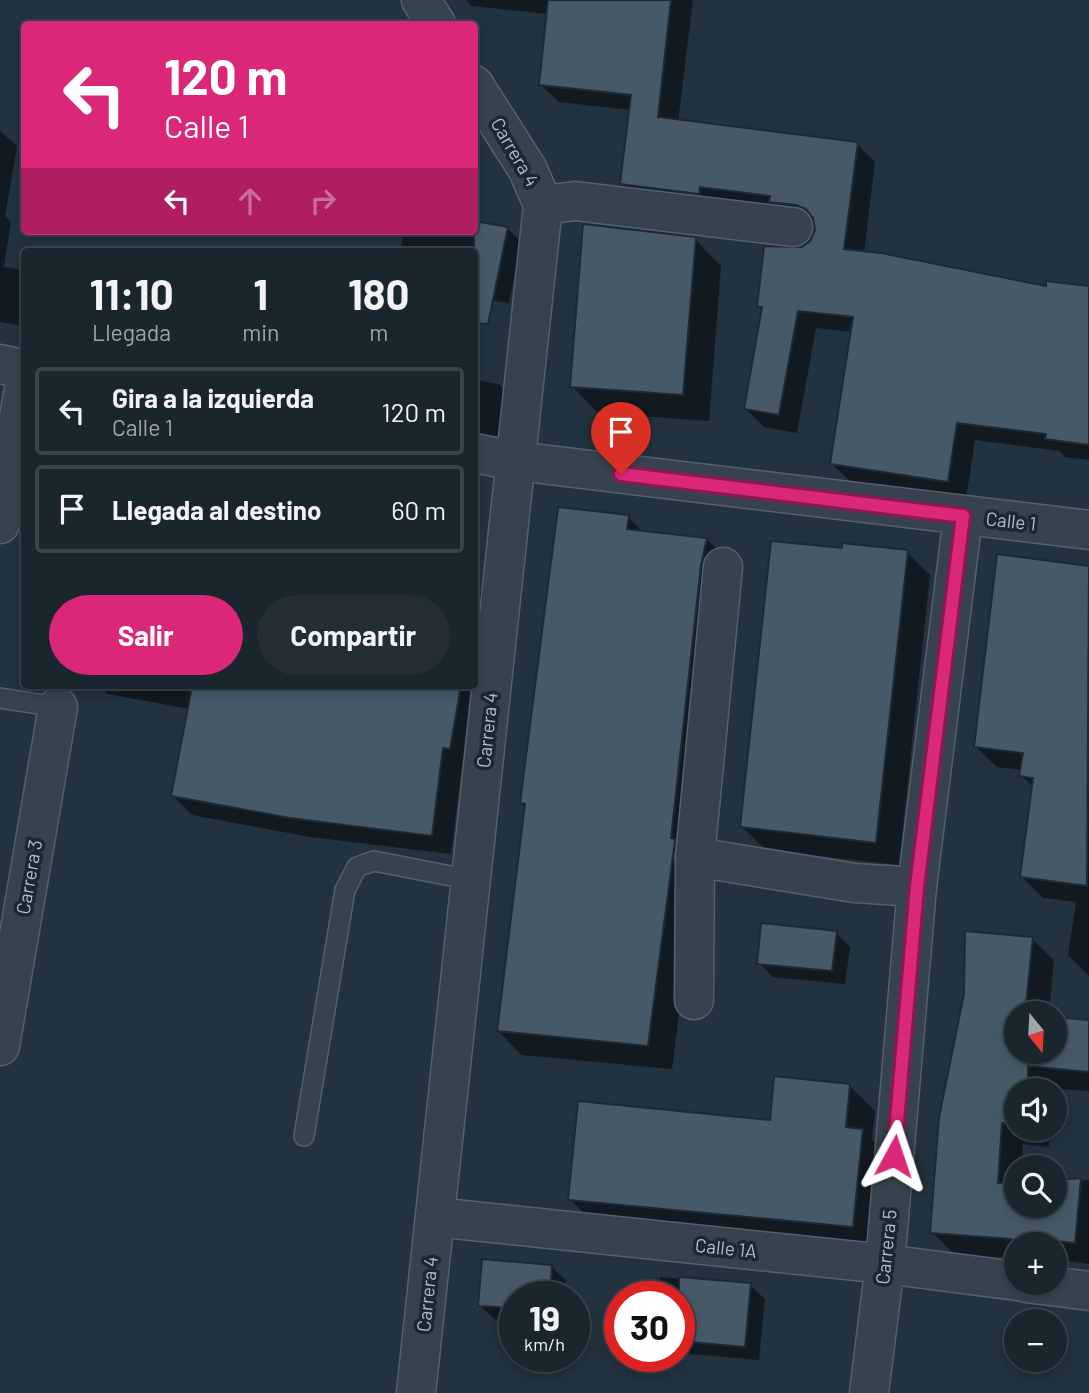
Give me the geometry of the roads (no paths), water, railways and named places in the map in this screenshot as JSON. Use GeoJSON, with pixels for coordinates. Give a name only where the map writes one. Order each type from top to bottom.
{"type":"FeatureCollection","features":[{"type":"Feature","properties":{"kind":"street"},"geometry":{"type":"LineString","coordinates":[[421,0],[434,21]]}},
{"type":"Feature","properties":{"kind":"street","name":"Carrera 4"},"geometry":{"type":"LineString","coordinates":[[416,1393],[543,205],[528,170],[478,91]]}},
{"type":"Feature","properties":{"kind":"street"},"geometry":{"type":"LineString","coordinates":[[543,205],[575,201],[793,227]]}},
{"type":"Feature","properties":{"kind":"street"},"geometry":{"type":"LineString","coordinates":[[0,364],[21,368]]}},
{"type":"Feature","properties":{"kind":"street"},"geometry":{"type":"LineString","coordinates":[[0,524],[21,406]]}},
{"type":"Feature","properties":{"kind":"street","name":"Calle 1"},"geometry":{"type":"LineString","coordinates":[[478,454],[516,461],[1089,530]]}},
{"type":"Feature","properties":{"kind":"street","name":"Carrera 5"},"geometry":{"type":"LineString","coordinates":[[869,1393],[885,1264],[917,887],[963,516]]}},
{"type":"Feature","properties":{"kind":"street"},"geometry":{"type":"LineString","coordinates":[[694,1000],[695,857],[723,567]]}},
{"type":"Feature","properties":{"kind":"street","name":"Carrera 3"},"geometry":{"type":"LineString","coordinates":[[0,1046],[58,707]]}},
{"type":"Feature","properties":{"kind":"street"},"geometry":{"type":"LineString","coordinates":[[695,857],[855,883],[917,887]]}},
{"type":"Feature","properties":{"kind":"street","name":"Calle 1A"},"geometry":{"type":"LineString","coordinates":[[435,1217],[885,1264],[1004,1280]]}},
{"type":"Feature","properties":{"kind":"street"},"geometry":{"type":"LineString","coordinates":[[1067,1288],[1089,1291]]}},
{"type":"Feature","properties":{"kind":"lane"},"geometry":{"type":"LineString","coordinates":[[0,698],[58,707]]}},
{"type":"Feature","properties":{"kind":"lane"},"geometry":{"type":"LineString","coordinates":[[304,1136],[345,890],[357,867],[374,861],[471,880]]}}]}
